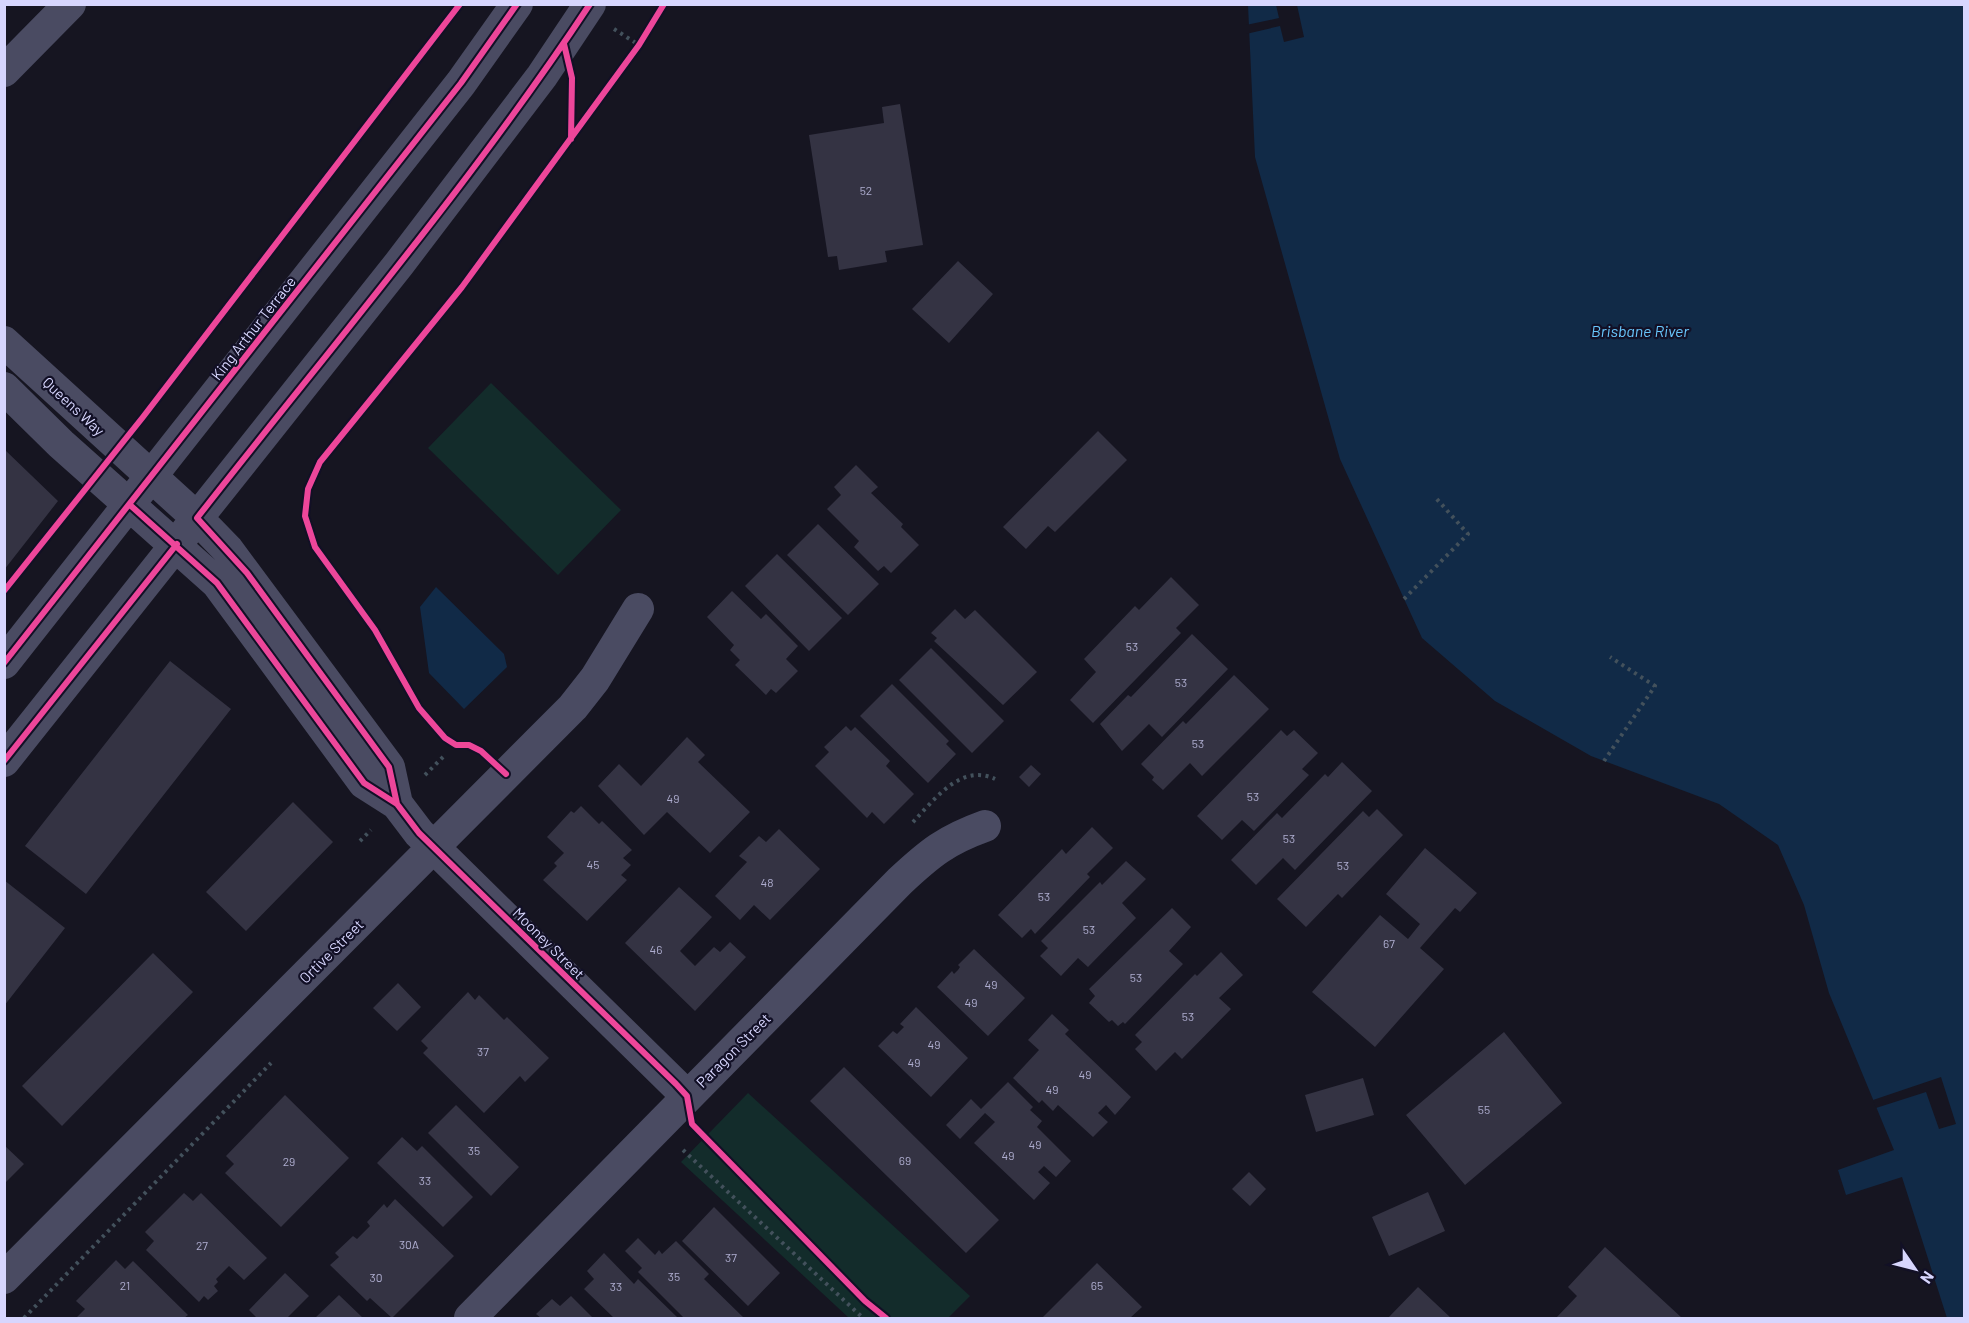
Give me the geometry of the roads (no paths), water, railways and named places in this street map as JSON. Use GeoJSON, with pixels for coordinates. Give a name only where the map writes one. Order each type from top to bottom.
{"type":"FeatureCollection","features":[{"type":"Feature","properties":{"kind":"street"},"geometry":{"type":"LineString","coordinates":[[4,71],[70,4]]}},
{"type":"Feature","properties":{"kind":"street","name":"King Arthur Terrace"},"geometry":{"type":"LineString","coordinates":[[4,663],[461,83],[517,4]]}},
{"type":"Feature","properties":{"kind":"street"},"geometry":{"type":"LineString","coordinates":[[4,761],[399,264],[542,76],[599,15]]}},
{"type":"Feature","properties":{"kind":"street","name":"Queens Way"},"geometry":{"type":"LineString","coordinates":[[4,342],[198,518]]}},
{"type":"Feature","properties":{"kind":"street"},"geometry":{"type":"LineString","coordinates":[[4,388],[130,505],[177,544]]}},
{"type":"Feature","properties":{"kind":"street","name":"Mooney Street"},"geometry":{"type":"LineString","coordinates":[[198,518],[247,573],[389,767],[397,804]]}},
{"type":"Feature","properties":{"kind":"street","name":"Mooney Street"},"geometry":{"type":"LineString","coordinates":[[177,544],[226,594],[364,783],[397,804],[419,833],[687,1096]]}},
{"type":"Feature","properties":{"kind":"street","name":"Ortive Street"},"geometry":{"type":"LineString","coordinates":[[4,1278],[573,707],[595,680],[638,609]]}},
{"type":"Feature","properties":{"kind":"street","name":"Paragon Street"},"geometry":{"type":"LineString","coordinates":[[470,1318],[687,1096],[922,861],[954,837],[985,826]]}},
{"type":"Feature","properties":{"kind":"water","name":"Brisbane River"},"geometry":{"type":"Polygon","coordinates":[[[1248,5],[1964,5],[1964,1318],[1947,1318],[1902,1177],[1846,1195],[1838,1170],[1894,1150],[1829,993],[1804,905],[1778,845],[1719,804],[1591,756],[1495,701],[1422,638],[1340,459],[1255,157],[1248,5]]]}},
{"type":"Feature","properties":{"kind":"water"},"geometry":{"type":"Polygon","coordinates":[[[436,587],[504,654],[507,667],[464,709],[429,673],[420,607],[436,587]]]}}]}
